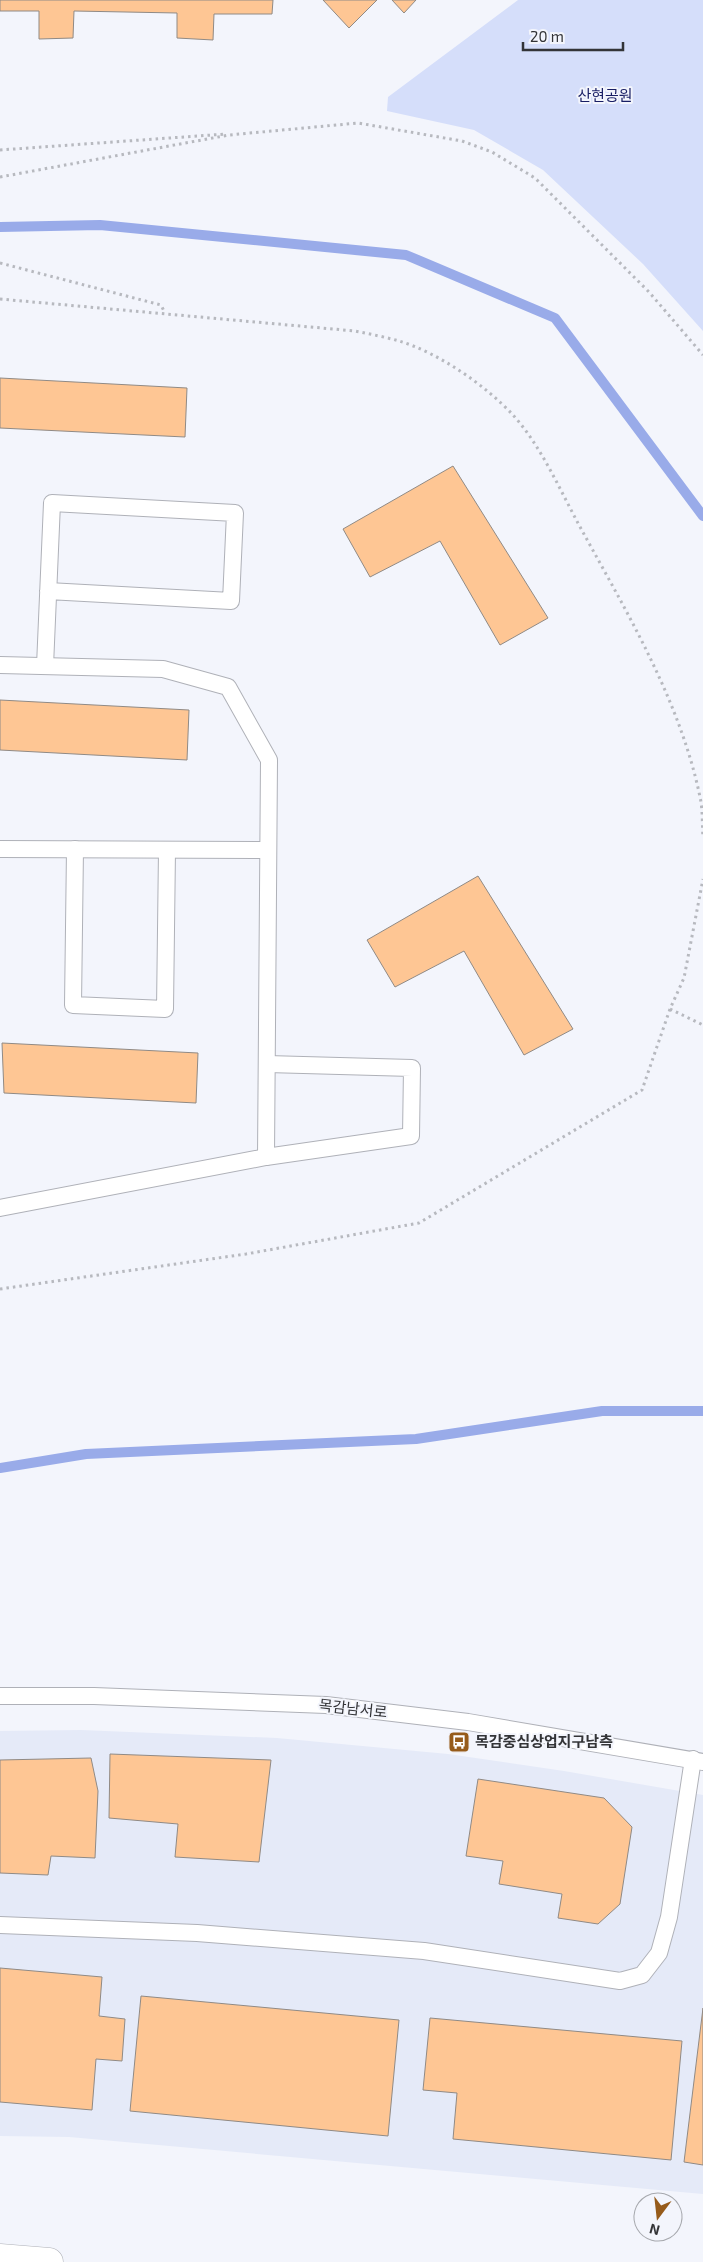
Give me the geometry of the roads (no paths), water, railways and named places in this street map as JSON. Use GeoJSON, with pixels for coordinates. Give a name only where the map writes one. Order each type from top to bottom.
{"type":"FeatureCollection","features":[{"type":"Feature","properties":{"kind":"main road"},"geometry":{"type":"LineString","coordinates":[[0,2258],[49,2262]]}},
{"type":"Feature","properties":{"kind":"lane"},"geometry":{"type":"LineString","coordinates":[[45,666],[48,591],[52,503],[235,513],[231,601],[48,591]]}},
{"type":"Feature","properties":{"kind":"lane"},"geometry":{"type":"LineString","coordinates":[[0,665],[163,669],[228,687],[269,760],[266,1157]]}},
{"type":"Feature","properties":{"kind":"lane"},"geometry":{"type":"LineString","coordinates":[[0,849],[268,850]]}},
{"type":"Feature","properties":{"kind":"lane"},"geometry":{"type":"LineString","coordinates":[[75,849],[73,1005],[165,1009],[167,850]]}},
{"type":"Feature","properties":{"kind":"lane"},"geometry":{"type":"LineString","coordinates":[[0,1208],[266,1157],[411,1136],[412,1068],[267,1064]]}},
{"type":"Feature","properties":{"kind":"lane","name":"목감남서로"},"geometry":{"type":"LineString","coordinates":[[0,1696],[94,1696],[326,1705],[468,1722],[698,1761]]}},
{"type":"Feature","properties":{"kind":"lane"},"geometry":{"type":"LineString","coordinates":[[0,1925],[197,1933],[424,1951],[620,1981],[642,1975],[660,1952],[669,1917],[698,1761]]}},
{"type":"Feature","properties":{"kind":"waterway"},"geometry":{"type":"LineString","coordinates":[[0,227],[100,225],[406,255],[555,318],[703,516]]}},
{"type":"Feature","properties":{"kind":"waterway"},"geometry":{"type":"LineString","coordinates":[[0,1468],[86,1454],[416,1439],[602,1411],[703,1411]]}},
{"type":"Feature","properties":{"kind":"place","name":"목감중심상업지구남측"},"geometry":{"type":"Point","coordinates":[459,1742]}},
{"type":"Feature","properties":{"kind":"park label","name":"산현공원"},"geometry":{"type":"Point","coordinates":[605,96]}}]}
